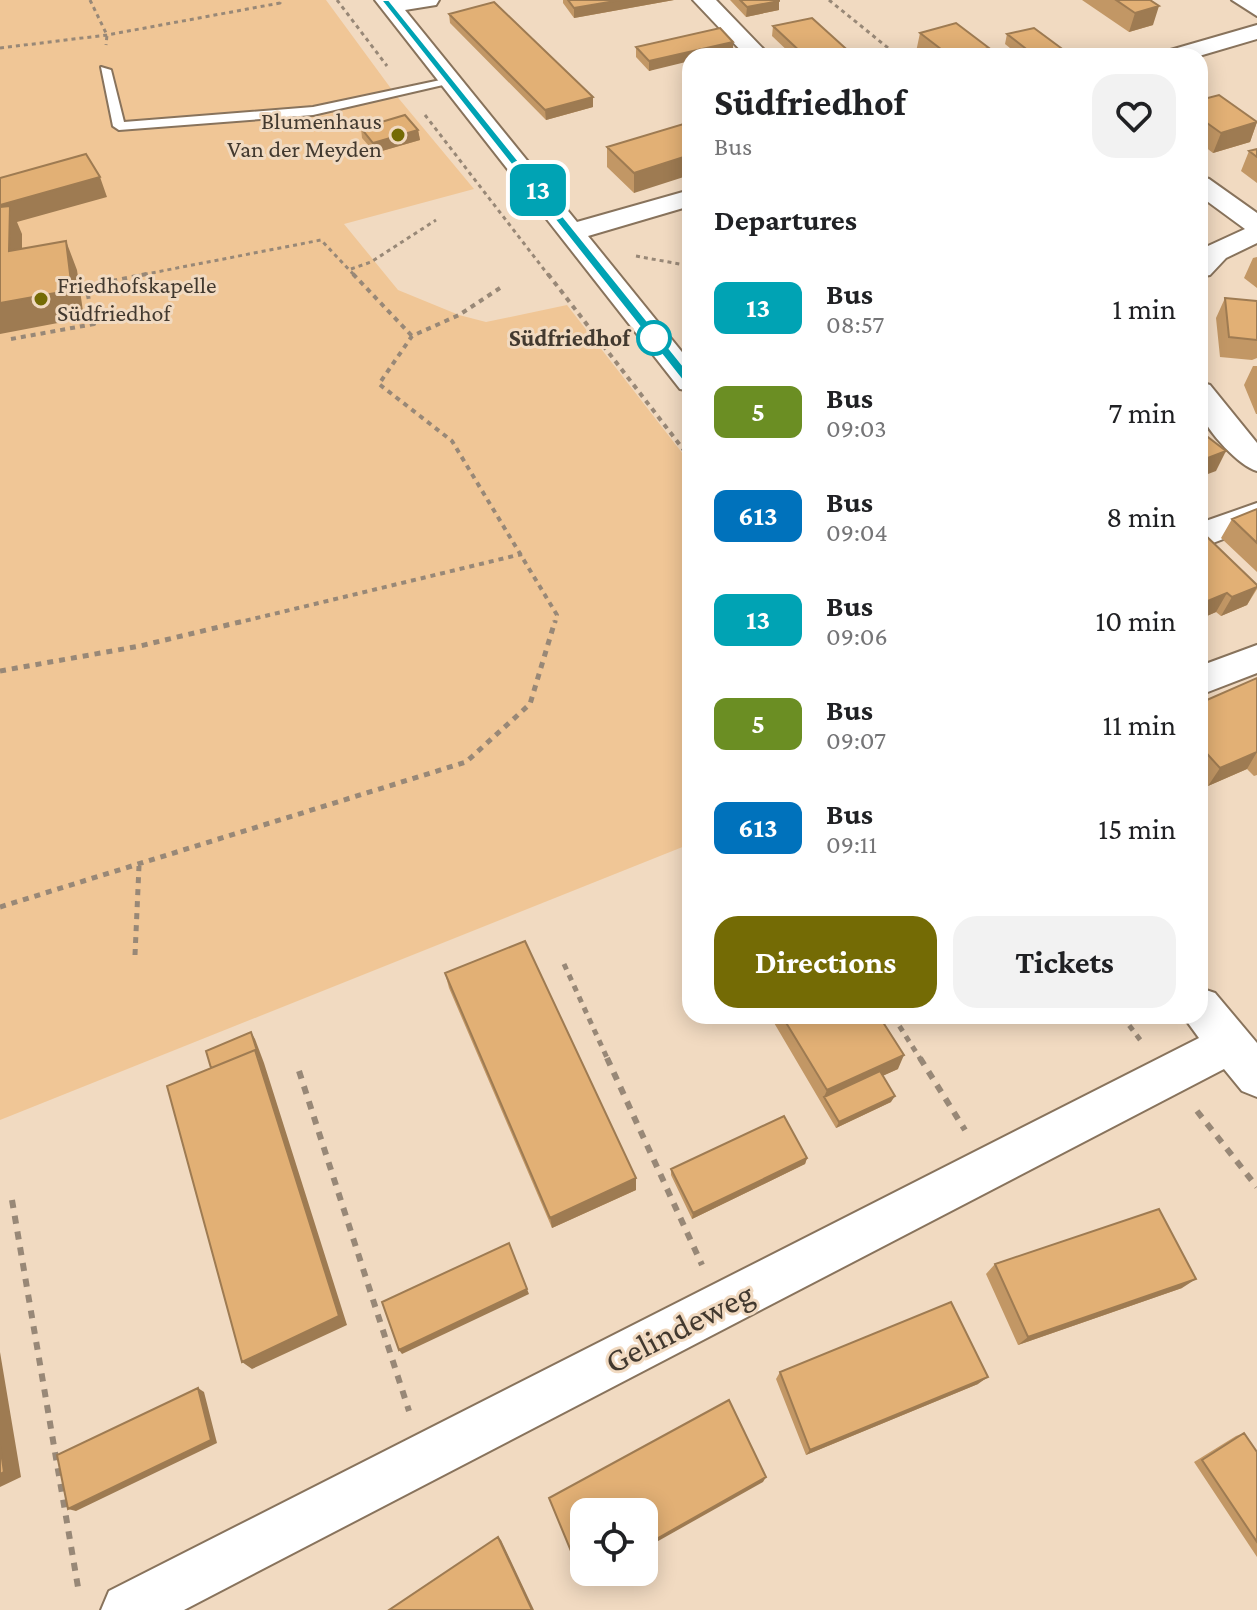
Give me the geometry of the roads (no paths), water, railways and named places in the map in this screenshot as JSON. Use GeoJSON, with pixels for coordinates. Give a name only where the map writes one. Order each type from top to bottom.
{"type":"FeatureCollection","features":[{"type":"Feature","properties":{"kind":"street"},"geometry":{"type":"LineString","coordinates":[[388,3],[428,0]]}},
{"type":"Feature","properties":{"kind":"street"},"geometry":{"type":"LineString","coordinates":[[704,0],[751,48]]}},
{"type":"Feature","properties":{"kind":"street"},"geometry":{"type":"LineString","coordinates":[[1243,0],[1257,9]]}},
{"type":"Feature","properties":{"kind":"street"},"geometry":{"type":"LineString","coordinates":[[388,3],[682,372]]}},
{"type":"Feature","properties":{"kind":"street"},"geometry":{"type":"LineString","coordinates":[[1202,48],[1257,32]]}},
{"type":"Feature","properties":{"kind":"street"},"geometry":{"type":"LineString","coordinates":[[1208,190],[1257,225]]}},
{"type":"Feature","properties":{"kind":"street"},"geometry":{"type":"LineString","coordinates":[[572,232],[682,200]]}},
{"type":"Feature","properties":{"kind":"street"},"geometry":{"type":"LineString","coordinates":[[1208,261],[1217,252],[1257,233]]}},
{"type":"Feature","properties":{"kind":"street"},"geometry":{"type":"LineString","coordinates":[[1208,406],[1257,461]]}},
{"type":"Feature","properties":{"kind":"street"},"geometry":{"type":"LineString","coordinates":[[1208,533],[1257,514]]}},
{"type":"Feature","properties":{"kind":"street"},"geometry":{"type":"LineString","coordinates":[[1208,678],[1257,658]]}},
{"type":"Feature","properties":{"kind":"street"},"geometry":{"type":"LineString","coordinates":[[1208,1017],[1244,1060]]}},
{"type":"Feature","properties":{"kind":"street","name":"Gelindeweg"},"geometry":{"type":"LineString","coordinates":[[128,1610],[989,1168],[1244,1060]]}},
{"type":"Feature","properties":{"kind":"lane"},"geometry":{"type":"LineString","coordinates":[[105,70],[119,126],[313,111],[450,82]]}},
{"type":"Feature","properties":{"kind":"place","name":"Blumenhaus Van der Meyden"},"geometry":{"type":"Point","coordinates":[398,135]}},
{"type":"Feature","properties":{"kind":"place","name":"Friedhofskapelle Südfriedhof"},"geometry":{"type":"Point","coordinates":[41,299]}},
{"type":"Feature","properties":{"kind":"place","name":"Südfriedhof"},"geometry":{"type":"Point","coordinates":[654,338]}}]}
